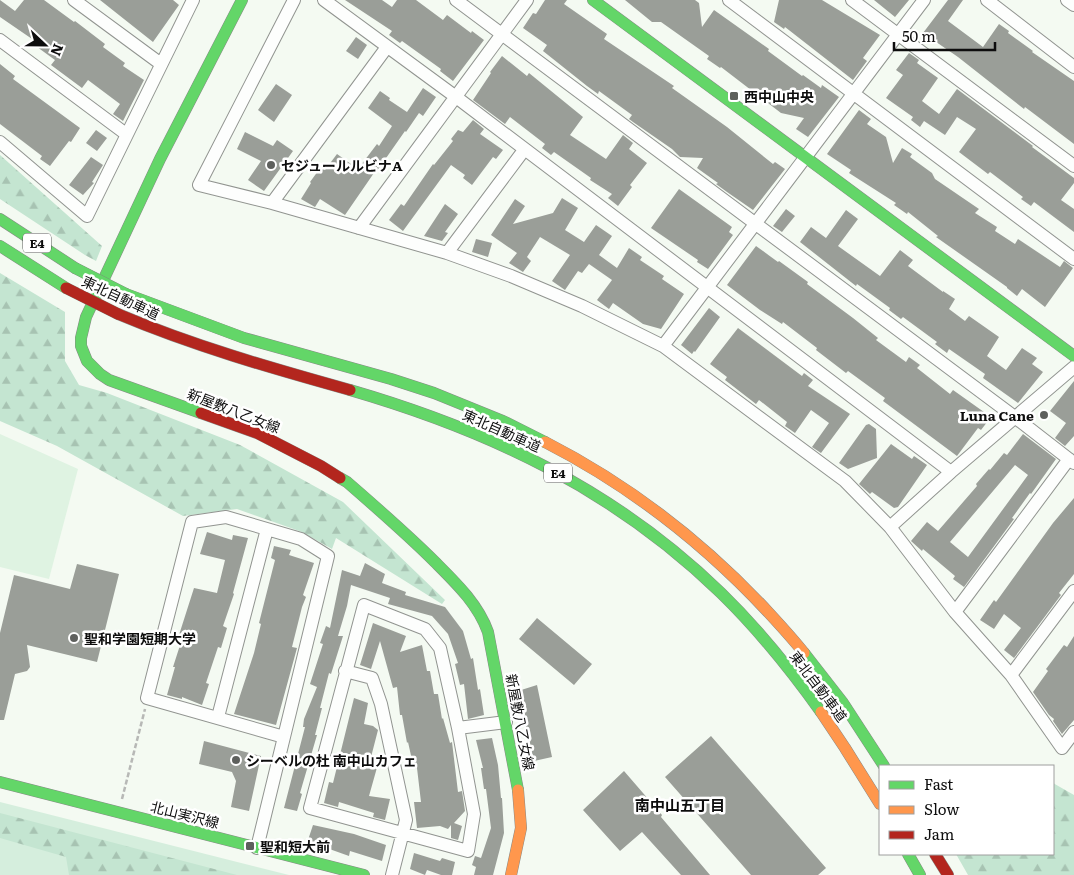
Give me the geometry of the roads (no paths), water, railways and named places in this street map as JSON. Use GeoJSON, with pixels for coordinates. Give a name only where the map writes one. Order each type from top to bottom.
{"type":"FeatureCollection","features":[{"type":"Feature","properties":{"kind":"main road","name":"新屋敷八乙女線"},"geometry":{"type":"LineString","coordinates":[[242,0],[160,159],[80,330],[79,344],[83,356],[97,372],[109,380],[257,432],[347,482],[417,544],[473,601],[483,618],[488,632],[517,780],[521,828],[511,875]]}},
{"type":"Feature","properties":{"kind":"main road"},"geometry":{"type":"LineString","coordinates":[[593,0],[1074,356]]}},
{"type":"Feature","properties":{"kind":"main road","name":"東北自動車道"},"geometry":{"type":"LineString","coordinates":[[0,219],[75,268],[126,294],[194,321],[376,375],[484,412],[586,464],[659,512],[694,541],[764,608],[823,676],[856,721],[883,765]]}},
{"type":"Feature","properties":{"kind":"main road","name":"東北自動車道"},"geometry":{"type":"LineString","coordinates":[[0,246],[66,288],[118,314],[196,345],[371,396],[445,421],[518,452],[611,506],[648,531],[721,593],[755,629],[806,691],[835,732],[879,802]]}},
{"type":"Feature","properties":{"kind":"main road","name":"北山実沢線"},"geometry":{"type":"LineString","coordinates":[[0,782],[364,875]]}},
{"type":"Feature","properties":{"kind":"main road"},"geometry":{"type":"LineString","coordinates":[[909,855],[920,875]]}},
{"type":"Feature","properties":{"kind":"main road"},"geometry":{"type":"LineString","coordinates":[[936,855],[948,875]]}},
{"type":"Feature","properties":{"kind":"street"},"geometry":{"type":"LineString","coordinates":[[74,0],[161,64]]}},
{"type":"Feature","properties":{"kind":"street"},"geometry":{"type":"LineString","coordinates":[[0,142],[87,216],[193,0]]}},
{"type":"Feature","properties":{"kind":"street"},"geometry":{"type":"LineString","coordinates":[[294,0],[199,185],[272,203],[447,253],[511,276],[582,306],[663,346],[845,481],[890,527],[955,612],[1011,675],[1062,748],[1074,732]]}},
{"type":"Feature","properties":{"kind":"street"},"geometry":{"type":"LineString","coordinates":[[324,0],[456,97],[950,472]]}},
{"type":"Feature","properties":{"kind":"street"},"geometry":{"type":"LineString","coordinates":[[456,0],[1071,461],[955,612]]}},
{"type":"Feature","properties":{"kind":"street"},"geometry":{"type":"LineString","coordinates":[[359,228],[526,0]]}},
{"type":"Feature","properties":{"kind":"street"},"geometry":{"type":"LineString","coordinates":[[729,0],[1074,259]]}},
{"type":"Feature","properties":{"kind":"street"},"geometry":{"type":"LineString","coordinates":[[852,0],[1074,166]]}},
{"type":"Feature","properties":{"kind":"street"},"geometry":{"type":"LineString","coordinates":[[663,346],[757,224],[924,0]]}},
{"type":"Feature","properties":{"kind":"street"},"geometry":{"type":"LineString","coordinates":[[987,0],[1074,67]]}},
{"type":"Feature","properties":{"kind":"street"},"geometry":{"type":"LineString","coordinates":[[1067,0],[1074,5]]}},
{"type":"Feature","properties":{"kind":"street"},"geometry":{"type":"LineString","coordinates":[[0,40],[126,134]]}},
{"type":"Feature","properties":{"kind":"street"},"geometry":{"type":"LineString","coordinates":[[272,203],[387,47]]}},
{"type":"Feature","properties":{"kind":"street"},"geometry":{"type":"LineString","coordinates":[[447,253],[524,150]]}},
{"type":"Feature","properties":{"kind":"street"},"geometry":{"type":"LineString","coordinates":[[890,527],[950,472],[1074,367]]}},
{"type":"Feature","properties":{"kind":"street"},"geometry":{"type":"LineString","coordinates":[[257,848],[284,737],[328,556],[301,539],[226,517],[192,522],[147,698],[284,737]]}},
{"type":"Feature","properties":{"kind":"street"},"geometry":{"type":"LineString","coordinates":[[218,717],[267,529]]}},
{"type":"Feature","properties":{"kind":"street"},"geometry":{"type":"LineString","coordinates":[[1011,675],[1074,591]]}},
{"type":"Feature","properties":{"kind":"street"},"geometry":{"type":"LineString","coordinates":[[364,605],[425,629],[440,648],[458,728],[474,814],[468,851],[310,808],[364,605]]}},
{"type":"Feature","properties":{"kind":"street"},"geometry":{"type":"LineString","coordinates":[[346,671],[372,678],[381,704],[406,820],[392,875]]}},
{"type":"Feature","properties":{"kind":"street"},"geometry":{"type":"LineString","coordinates":[[458,728],[506,722]]}},
{"type":"Feature","properties":{"kind":"place","name":"西中山中央"},"geometry":{"type":"Point","coordinates":[734,96]}},
{"type":"Feature","properties":{"kind":"place","name":"セジュールルビナA"},"geometry":{"type":"Point","coordinates":[271,165]}},
{"type":"Feature","properties":{"kind":"place","name":"Luna Cane"},"geometry":{"type":"Point","coordinates":[1044,415]}},
{"type":"Feature","properties":{"kind":"place","name":"聖和学園短期大学"},"geometry":{"type":"Point","coordinates":[74,638]}},
{"type":"Feature","properties":{"kind":"place","name":"シーベルの杜 南中山カフェ"},"geometry":{"type":"Point","coordinates":[236,760]}},
{"type":"Feature","properties":{"kind":"place","name":"聖和短大前"},"geometry":{"type":"Point","coordinates":[250,846]}},
{"type":"Feature","properties":{"kind":"district","name":"南中山五丁目"},"geometry":{"type":"Point","coordinates":[680,804]}}]}
